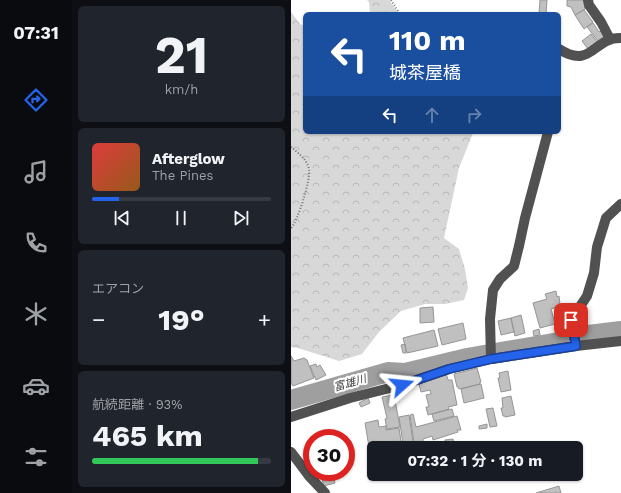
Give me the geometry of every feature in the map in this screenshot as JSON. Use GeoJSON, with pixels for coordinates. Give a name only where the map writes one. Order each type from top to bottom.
{"type":"FeatureCollection","features":[{"type":"Feature","properties":{"kind":"street"},"geometry":{"type":"LineString","coordinates":[[588,0],[589,5],[601,22],[610,39]]}},
{"type":"Feature","properties":{"kind":"street"},"geometry":{"type":"LineString","coordinates":[[561,50],[568,54],[577,56],[586,55],[607,40],[621,38]]}},
{"type":"Feature","properties":{"kind":"street"},"geometry":{"type":"LineString","coordinates":[[491,359],[490,319],[493,290],[500,279],[514,266],[547,134]]}},
{"type":"Feature","properties":{"kind":"street"},"geometry":{"type":"LineString","coordinates":[[575,343],[571,320],[587,296],[594,273],[597,247],[606,218],[621,204]]}},
{"type":"Feature","properties":{"kind":"street"},"geometry":{"type":"LineString","coordinates":[[291,417],[350,398],[402,385],[449,369],[491,359],[575,343],[621,341]]}},
{"type":"Feature","properties":{"kind":"street"},"geometry":{"type":"LineString","coordinates":[[291,452],[309,476],[325,493]]}},
{"type":"Feature","properties":{"kind":"path"},"geometry":{"type":"LineString","coordinates":[[391,0],[399,12]]}},
{"type":"Feature","properties":{"kind":"path"},"geometry":{"type":"LineString","coordinates":[[291,147],[303,157],[309,169],[309,177],[298,216],[291,228]]}},
{"type":"Feature","properties":{"kind":"green space"},"geometry":{"type":"Polygon","coordinates":[[[367,0],[389,0],[398,12],[370,12],[369,2],[367,0]]]}},
{"type":"Feature","properties":{"kind":"green space"},"geometry":{"type":"Polygon","coordinates":[[[291,12],[300,24],[303,25],[303,134],[473,134],[459,168],[444,238],[459,249],[465,269],[468,288],[464,300],[445,304],[425,304],[401,311],[379,332],[362,354],[339,361],[291,347],[291,12]]]}},
{"type":"Feature","properties":{"kind":"building"},"geometry":{"type":"Polygon","coordinates":[[[540,0],[547,0],[546,12],[539,12],[540,0]]]}},
{"type":"Feature","properties":{"kind":"building"},"geometry":{"type":"Polygon","coordinates":[[[567,0],[584,0],[585,9],[575,15],[571,7],[567,6],[567,0]]]}},
{"type":"Feature","properties":{"kind":"building"},"geometry":{"type":"Polygon","coordinates":[[[584,10],[593,22],[584,29],[575,15],[584,10]]]}},
{"type":"Feature","properties":{"kind":"building"},"geometry":{"type":"Polygon","coordinates":[[[593,23],[599,32],[601,31],[604,37],[598,41],[587,27],[593,23]]]}},
{"type":"Feature","properties":{"kind":"building"},"geometry":{"type":"Polygon","coordinates":[[[591,34],[597,42],[588,49],[582,41],[591,34]]]}},
{"type":"Feature","properties":{"kind":"building"},"geometry":{"type":"Polygon","coordinates":[[[556,291],[557,297],[559,296],[560,306],[551,309],[555,324],[540,328],[533,303],[547,299],[545,294],[556,291]]]}},
{"type":"Feature","properties":{"kind":"building"},"geometry":{"type":"Polygon","coordinates":[[[433,307],[434,322],[420,323],[420,308],[433,307]]]}},
{"type":"Feature","properties":{"kind":"building"},"geometry":{"type":"Polygon","coordinates":[[[521,315],[525,333],[515,336],[511,318],[521,315]]]}},
{"type":"Feature","properties":{"kind":"building"},"geometry":{"type":"Polygon","coordinates":[[[511,318],[514,332],[501,335],[498,321],[511,318]]]}},
{"type":"Feature","properties":{"kind":"building"},"geometry":{"type":"Polygon","coordinates":[[[463,323],[466,339],[442,345],[438,329],[463,323]]]}},
{"type":"Feature","properties":{"kind":"building"},"geometry":{"type":"Polygon","coordinates":[[[539,329],[540,335],[534,336],[533,331],[539,329]]]}},
{"type":"Feature","properties":{"kind":"building"},"geometry":{"type":"Polygon","coordinates":[[[434,330],[438,346],[407,353],[403,338],[434,330]]]}},
{"type":"Feature","properties":{"kind":"building"},"geometry":{"type":"Polygon","coordinates":[[[405,344],[406,353],[403,353],[401,345],[405,344]]]}},
{"type":"Feature","properties":{"kind":"building"},"geometry":{"type":"Polygon","coordinates":[[[291,356],[294,361],[304,358],[307,360],[314,378],[293,386],[291,383],[291,356]]]}},
{"type":"Feature","properties":{"kind":"building"},"geometry":{"type":"Polygon","coordinates":[[[316,364],[317,367],[320,365],[326,375],[316,380],[310,366],[316,364]]]}},
{"type":"Feature","properties":{"kind":"building"},"geometry":{"type":"Polygon","coordinates":[[[477,368],[481,382],[480,384],[459,389],[457,387],[454,374],[477,368]]]}},
{"type":"Feature","properties":{"kind":"building"},"geometry":{"type":"Polygon","coordinates":[[[508,371],[511,390],[501,392],[498,378],[500,378],[499,373],[508,371]]]}},
{"type":"Feature","properties":{"kind":"building"},"geometry":{"type":"Polygon","coordinates":[[[446,373],[448,380],[452,380],[457,405],[428,415],[426,407],[429,407],[426,395],[431,394],[430,390],[421,392],[418,380],[446,373]]]}},
{"type":"Feature","properties":{"kind":"building"},"geometry":{"type":"Polygon","coordinates":[[[481,384],[484,398],[464,403],[461,389],[481,384]]]}},
{"type":"Feature","properties":{"kind":"building"},"geometry":{"type":"Polygon","coordinates":[[[394,395],[400,427],[387,429],[385,419],[387,418],[382,397],[394,395]]]}},
{"type":"Feature","properties":{"kind":"building"},"geometry":{"type":"Polygon","coordinates":[[[511,396],[515,415],[505,417],[503,416],[501,408],[503,408],[502,398],[511,396]]]}},
{"type":"Feature","properties":{"kind":"building"},"geometry":{"type":"Polygon","coordinates":[[[368,398],[370,403],[361,407],[359,403],[368,398]]]}},
{"type":"Feature","properties":{"kind":"building"},"geometry":{"type":"Polygon","coordinates":[[[493,408],[497,426],[490,427],[486,409],[493,408]]]}},
{"type":"Feature","properties":{"kind":"building"},"geometry":{"type":"Polygon","coordinates":[[[452,409],[454,416],[434,421],[432,414],[452,409]]]}},
{"type":"Feature","properties":{"kind":"building"},"geometry":{"type":"Polygon","coordinates":[[[413,414],[416,427],[457,416],[461,430],[457,430],[458,432],[433,440],[432,436],[423,439],[423,441],[414,441],[410,415],[413,414]]]}},
{"type":"Feature","properties":{"kind":"building"},"geometry":{"type":"Polygon","coordinates":[[[409,415],[413,441],[403,441],[399,417],[409,415]]]}},
{"type":"Feature","properties":{"kind":"building"},"geometry":{"type":"Polygon","coordinates":[[[378,420],[379,427],[386,426],[386,430],[399,428],[401,441],[368,441],[365,423],[378,420]]]}},
{"type":"Feature","properties":{"kind":"building"},"geometry":{"type":"Polygon","coordinates":[[[487,424],[487,428],[479,429],[479,426],[487,424]]]}},
{"type":"Feature","properties":{"kind":"building"},"geometry":{"type":"Polygon","coordinates":[[[453,439],[453,441],[445,441],[453,439]]]}},
{"type":"Feature","properties":{"kind":"building"},"geometry":{"type":"Polygon","coordinates":[[[323,481],[334,481],[335,483],[324,486],[323,481]]]}},
{"type":"Feature","properties":{"kind":"building"},"geometry":{"type":"Polygon","coordinates":[[[559,486],[561,493],[536,493],[559,486]]]}},
{"type":"Feature","properties":{"kind":"waterway","name":"富雄川"},"geometry":{"type":"LineString","coordinates":[[291,400],[388,372],[405,373],[467,358],[559,342],[588,335],[621,331]]}},
{"type":"Feature","properties":{"kind":"route"},"geometry":{"type":"LineString","coordinates":[[402,385],[449,369],[491,359],[535,351],[576,346],[571,320]]}}]}
